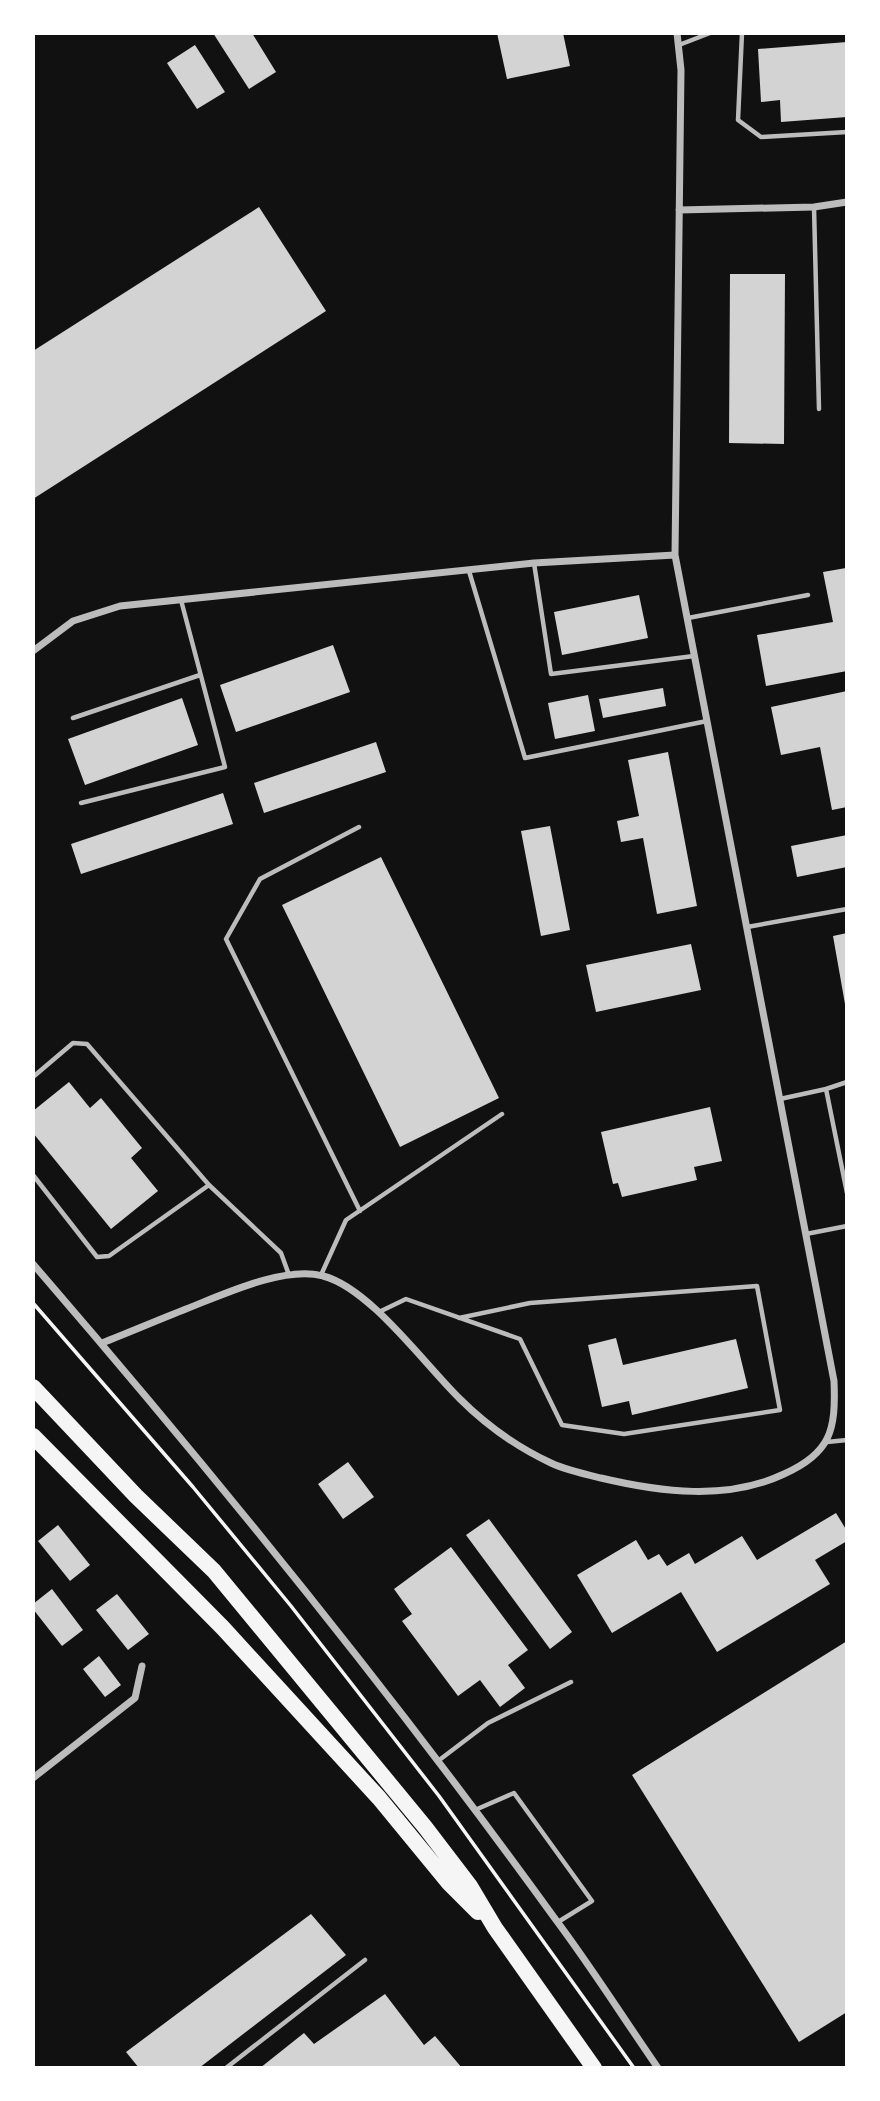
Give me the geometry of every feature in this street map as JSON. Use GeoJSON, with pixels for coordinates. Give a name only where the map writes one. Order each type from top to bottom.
{"type":"FeatureCollection","features":[{"type":"Feature","properties":{"kind":"highway"},"geometry":{"type":"LineString","coordinates":[[33,1387],[136,1496],[214,1571],[425,1827],[470,1886],[495,1928],[594,2068]]}},
{"type":"Feature","properties":{"kind":"highway"},"geometry":{"type":"LineString","coordinates":[[33,1436],[223,1628],[379,1798],[448,1882],[495,1928]]}},
{"type":"Feature","properties":{"kind":"street"},"geometry":{"type":"LineString","coordinates":[[102,1343],[246,1286],[289,1275],[321,1275],[338,1280],[379,1312],[488,1426],[551,1463],[582,1474],[664,1490],[702,1492],[735,1488],[773,1479],[801,1466],[827,1442],[835,1412],[834,1381],[675,555],[681,70],[677,33]]}},
{"type":"Feature","properties":{"kind":"street"},"geometry":{"type":"LineString","coordinates":[[679,209],[814,207],[847,202]]}},
{"type":"Feature","properties":{"kind":"street"},"geometry":{"type":"LineString","coordinates":[[33,651],[73,621],[120,606],[534,564],[675,555]]}},
{"type":"Feature","properties":{"kind":"street"},"geometry":{"type":"LineString","coordinates":[[33,1264],[102,1343],[333,1624],[558,1922],[658,2068]]}},
{"type":"Feature","properties":{"kind":"street"},"geometry":{"type":"LineString","coordinates":[[33,1778],[135,1698],[142,1666]]}},
{"type":"Feature","properties":{"kind":"lane"},"geometry":{"type":"LineString","coordinates":[[679,45],[710,33]]}},
{"type":"Feature","properties":{"kind":"lane"},"geometry":{"type":"LineString","coordinates":[[742,33],[738,120],[761,137],[847,132]]}},
{"type":"Feature","properties":{"kind":"lane"},"geometry":{"type":"LineString","coordinates":[[814,207],[820,409]]}},
{"type":"Feature","properties":{"kind":"lane"},"geometry":{"type":"LineString","coordinates":[[534,564],[551,674],[694,656]]}},
{"type":"Feature","properties":{"kind":"lane"},"geometry":{"type":"LineString","coordinates":[[469,571],[525,758],[707,721]]}},
{"type":"Feature","properties":{"kind":"lane"},"geometry":{"type":"LineString","coordinates":[[687,618],[808,595]]}},
{"type":"Feature","properties":{"kind":"lane"},"geometry":{"type":"LineString","coordinates":[[81,803],[225,767],[181,600]]}},
{"type":"Feature","properties":{"kind":"lane"},"geometry":{"type":"LineString","coordinates":[[73,718],[200,676]]}},
{"type":"Feature","properties":{"kind":"lane"},"geometry":{"type":"LineString","coordinates":[[359,827],[260,879],[226,939],[360,1210]]}},
{"type":"Feature","properties":{"kind":"lane"},"geometry":{"type":"LineString","coordinates":[[746,927],[847,909]]}},
{"type":"Feature","properties":{"kind":"lane"},"geometry":{"type":"LineString","coordinates":[[33,1077],[74,1044],[87,1044],[209,1185],[281,1253],[289,1275]]}},
{"type":"Feature","properties":{"kind":"lane"},"geometry":{"type":"LineString","coordinates":[[779,1099],[847,1082]]}},
{"type":"Feature","properties":{"kind":"lane"},"geometry":{"type":"LineString","coordinates":[[826,1089],[847,1193]]}},
{"type":"Feature","properties":{"kind":"lane"},"geometry":{"type":"LineString","coordinates":[[321,1275],[346,1220],[502,1114]]}},
{"type":"Feature","properties":{"kind":"lane"},"geometry":{"type":"LineString","coordinates":[[33,1175],[97,1257],[109,1256],[209,1185]]}},
{"type":"Feature","properties":{"kind":"lane"},"geometry":{"type":"LineString","coordinates":[[806,1234],[847,1226]]}},
{"type":"Feature","properties":{"kind":"lane"},"geometry":{"type":"LineString","coordinates":[[379,1312],[406,1299],[459,1318],[520,1339],[562,1425],[624,1434],[780,1410],[757,1286],[530,1303],[459,1318]]}},
{"type":"Feature","properties":{"kind":"lane"},"geometry":{"type":"LineString","coordinates":[[827,1442],[847,1440]]}},
{"type":"Feature","properties":{"kind":"lane"},"geometry":{"type":"LineString","coordinates":[[437,1761],[488,1723],[571,1682]]}},
{"type":"Feature","properties":{"kind":"lane"},"geometry":{"type":"LineString","coordinates":[[475,1810],[514,1793],[592,1901],[558,1922]]}},
{"type":"Feature","properties":{"kind":"lane"},"geometry":{"type":"LineString","coordinates":[[226,2068],[365,1960]]}},
{"type":"Feature","properties":{"kind":"path"},"geometry":{"type":"LineString","coordinates":[[33,1303],[291,1606],[439,1796],[634,2068]]}},
{"type":"Feature","properties":{"kind":"building"},"geometry":{"type":"Polygon","coordinates":[[[213,33],[252,33],[276,72],[249,89],[213,33]]]}},
{"type":"Feature","properties":{"kind":"building"},"geometry":{"type":"Polygon","coordinates":[[[497,33],[563,33],[570,66],[507,79],[497,33]]]}},
{"type":"Feature","properties":{"kind":"building"},"geometry":{"type":"Polygon","coordinates":[[[847,42],[847,117],[781,122],[780,100],[761,102],[758,49],[847,42]]]}},
{"type":"Feature","properties":{"kind":"building"},"geometry":{"type":"Polygon","coordinates":[[[195,45],[225,92],[197,109],[167,63],[195,45]]]}},
{"type":"Feature","properties":{"kind":"building"},"geometry":{"type":"Polygon","coordinates":[[[259,207],[326,311],[33,499],[33,351],[259,207]]]}},
{"type":"Feature","properties":{"kind":"building"},"geometry":{"type":"Polygon","coordinates":[[[730,274],[785,274],[784,444],[729,443],[730,274]]]}},
{"type":"Feature","properties":{"kind":"building"},"geometry":{"type":"Polygon","coordinates":[[[846,568],[847,671],[766,686],[757,635],[833,622],[823,572],[846,568]]]}},
{"type":"Feature","properties":{"kind":"building"},"geometry":{"type":"Polygon","coordinates":[[[639,595],[648,638],[562,655],[554,612],[639,595]]]}},
{"type":"Feature","properties":{"kind":"building"},"geometry":{"type":"Polygon","coordinates":[[[333,645],[350,692],[236,732],[220,685],[333,645]]]}},
{"type":"Feature","properties":{"kind":"building"},"geometry":{"type":"Polygon","coordinates":[[[663,688],[666,706],[603,718],[599,699],[663,688]]]}},
{"type":"Feature","properties":{"kind":"building"},"geometry":{"type":"Polygon","coordinates":[[[847,691],[847,807],[832,810],[820,747],[781,755],[771,707],[847,691]]]}},
{"type":"Feature","properties":{"kind":"building"},"geometry":{"type":"Polygon","coordinates":[[[588,695],[595,731],[555,739],[548,703],[588,695]]]}},
{"type":"Feature","properties":{"kind":"building"},"geometry":{"type":"Polygon","coordinates":[[[182,698],[198,745],[85,785],[68,739],[182,698]]]}},
{"type":"Feature","properties":{"kind":"building"},"geometry":{"type":"Polygon","coordinates":[[[376,742],[386,772],[264,813],[254,783],[376,742]]]}},
{"type":"Feature","properties":{"kind":"building"},"geometry":{"type":"Polygon","coordinates":[[[668,752],[697,906],[657,914],[643,838],[621,842],[617,821],[639,816],[628,760],[668,752]]]}},
{"type":"Feature","properties":{"kind":"building"},"geometry":{"type":"Polygon","coordinates":[[[223,793],[233,824],[81,874],[71,844],[223,793]]]}},
{"type":"Feature","properties":{"kind":"building"},"geometry":{"type":"Polygon","coordinates":[[[550,826],[570,930],[541,936],[521,831],[550,826]]]}},
{"type":"Feature","properties":{"kind":"building"},"geometry":{"type":"Polygon","coordinates":[[[847,835],[847,867],[797,877],[791,846],[847,835]]]}},
{"type":"Feature","properties":{"kind":"building"},"geometry":{"type":"Polygon","coordinates":[[[381,857],[499,1098],[400,1147],[282,905],[381,857]]]}},
{"type":"Feature","properties":{"kind":"building"},"geometry":{"type":"Polygon","coordinates":[[[847,933],[847,1003],[845,1004],[833,936],[847,933]]]}},
{"type":"Feature","properties":{"kind":"building"},"geometry":{"type":"Polygon","coordinates":[[[691,944],[701,990],[596,1012],[586,965],[691,944]]]}},
{"type":"Feature","properties":{"kind":"building"},"geometry":{"type":"Polygon","coordinates":[[[69,1082],[90,1108],[101,1098],[142,1148],[131,1158],[158,1191],[111,1229],[33,1133],[33,1111],[69,1082]]]}},
{"type":"Feature","properties":{"kind":"building"},"geometry":{"type":"Polygon","coordinates":[[[710,1107],[722,1161],[694,1167],[697,1180],[622,1197],[618,1183],[613,1184],[601,1132],[710,1107]]]}},
{"type":"Feature","properties":{"kind":"building"},"geometry":{"type":"Polygon","coordinates":[[[616,1338],[623,1365],[736,1339],[748,1388],[632,1415],[629,1401],[602,1407],[588,1345],[616,1338]]]}},
{"type":"Feature","properties":{"kind":"building"},"geometry":{"type":"Polygon","coordinates":[[[348,1462],[374,1497],[343,1519],[318,1484],[348,1462]]]}},
{"type":"Feature","properties":{"kind":"building"},"geometry":{"type":"Polygon","coordinates":[[[836,1513],[847,1531],[847,1541],[815,1560],[830,1584],[717,1652],[681,1592],[612,1633],[577,1575],[636,1540],[648,1560],[659,1554],[667,1566],[689,1553],[695,1564],[742,1536],[757,1560],[836,1513]]]}},
{"type":"Feature","properties":{"kind":"building"},"geometry":{"type":"Polygon","coordinates":[[[489,1519],[572,1632],[550,1649],[466,1535],[489,1519]]]}},
{"type":"Feature","properties":{"kind":"building"},"geometry":{"type":"Polygon","coordinates":[[[58,1525],[90,1565],[70,1581],[38,1541],[58,1525]]]}},
{"type":"Feature","properties":{"kind":"building"},"geometry":{"type":"Polygon","coordinates":[[[451,1547],[528,1650],[508,1665],[525,1688],[500,1707],[480,1680],[458,1696],[402,1621],[412,1614],[394,1589],[451,1547]]]}},
{"type":"Feature","properties":{"kind":"building"},"geometry":{"type":"Polygon","coordinates":[[[52,1589],[83,1630],[62,1646],[33,1609],[33,1604],[52,1589]]]}},
{"type":"Feature","properties":{"kind":"building"},"geometry":{"type":"Polygon","coordinates":[[[117,1594],[149,1634],[128,1650],[96,1610],[117,1594]]]}},
{"type":"Feature","properties":{"kind":"building"},"geometry":{"type":"Polygon","coordinates":[[[847,1641],[847,2012],[799,2042],[632,1775],[847,1641]]]}},
{"type":"Feature","properties":{"kind":"building"},"geometry":{"type":"Polygon","coordinates":[[[99,1656],[121,1685],[105,1697],[83,1669],[99,1656]]]}},
{"type":"Feature","properties":{"kind":"building"},"geometry":{"type":"Polygon","coordinates":[[[311,1914],[346,1955],[199,2068],[139,2068],[126,2052],[311,1914]]]}},
{"type":"Feature","properties":{"kind":"building"},"geometry":{"type":"Polygon","coordinates":[[[385,1994],[424,2045],[435,2036],[462,2068],[260,2068],[304,2033],[314,2044],[385,1994]]]}}]}
